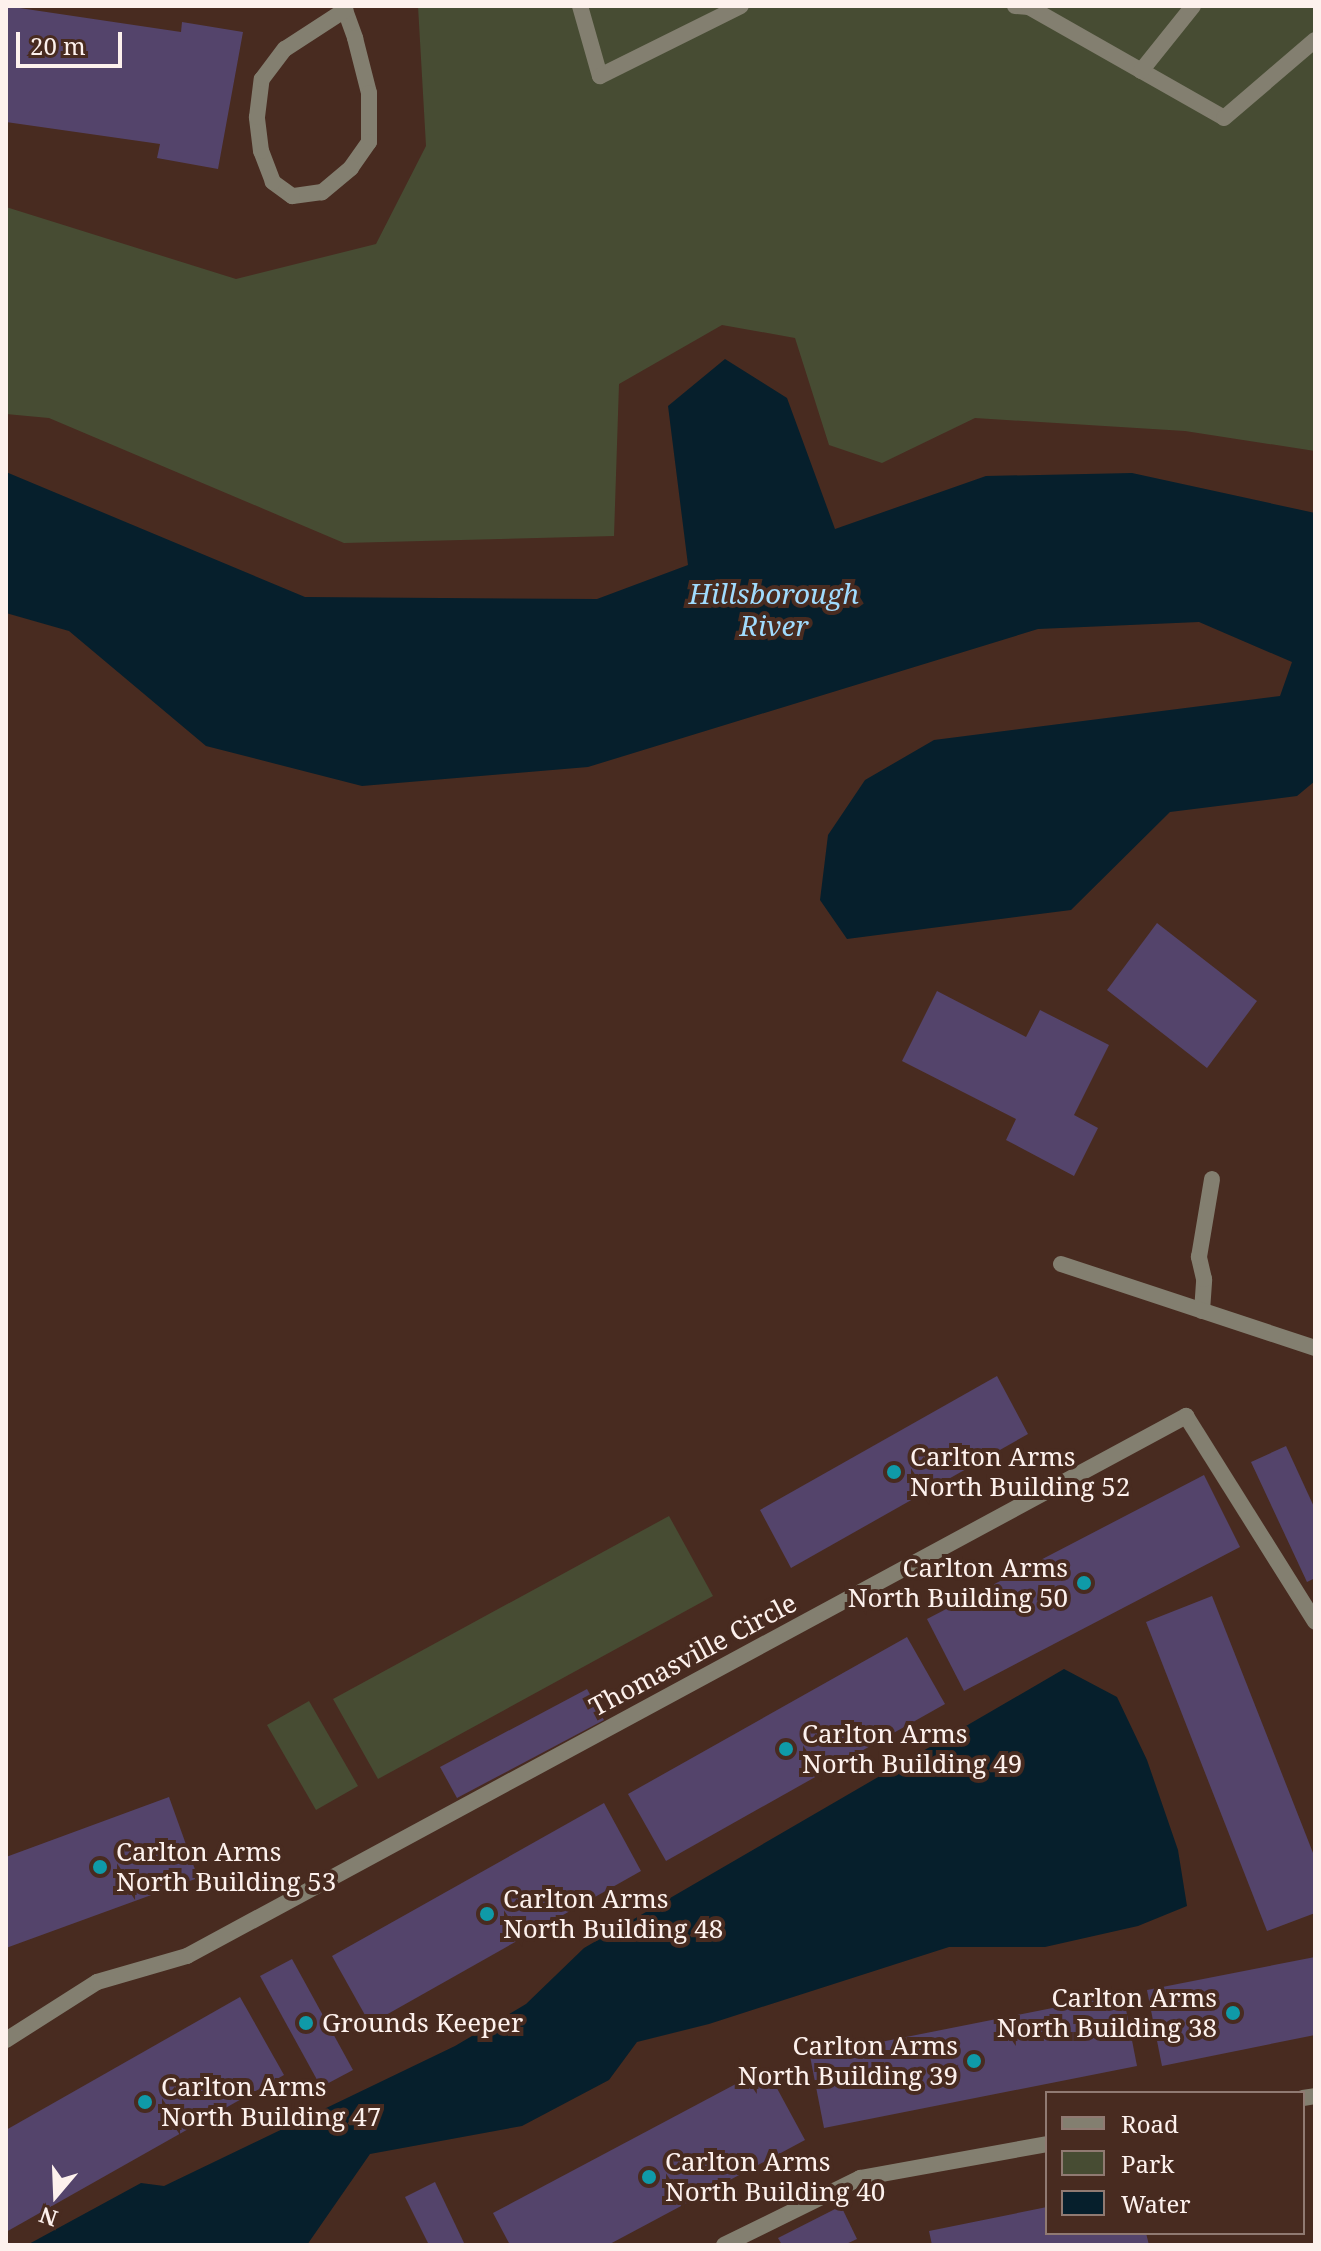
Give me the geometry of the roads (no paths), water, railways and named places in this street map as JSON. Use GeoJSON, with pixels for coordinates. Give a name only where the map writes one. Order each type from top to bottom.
{"type":"FeatureCollection","features":[{"type":"Feature","properties":{"kind":"street"},"geometry":{"type":"LineString","coordinates":[[580,6],[600,76],[741,6]]}},
{"type":"Feature","properties":{"kind":"street"},"geometry":{"type":"LineString","coordinates":[[1015,6],[1029,7],[1224,118],[1315,40]]}},
{"type":"Feature","properties":{"kind":"street"},"geometry":{"type":"LineString","coordinates":[[1141,71],[1193,6]]}},
{"type":"Feature","properties":{"kind":"street"},"geometry":{"type":"LineString","coordinates":[[344,8],[369,93],[369,142],[351,168],[322,192],[292,196],[273,182],[261,151],[257,117],[262,79],[285,49],[344,8]]}},
{"type":"Feature","properties":{"kind":"street"},"geometry":{"type":"LineString","coordinates":[[1202,1311],[1204,1279],[1199,1257],[1212,1179]]}},
{"type":"Feature","properties":{"kind":"street"},"geometry":{"type":"LineString","coordinates":[[1061,1264],[1315,1348]]}},
{"type":"Feature","properties":{"kind":"street","name":"Thomasville Circle"},"geometry":{"type":"LineString","coordinates":[[6,2040],[97,1982],[187,1956],[1186,1416],[1315,1622]]}},
{"type":"Feature","properties":{"kind":"street"},"geometry":{"type":"LineString","coordinates":[[724,2245],[860,2178],[1045,2144]]}},
{"type":"Feature","properties":{"kind":"water","name":"Hillsborough River"},"geometry":{"type":"Polygon","coordinates":[[[725,359],[787,398],[835,529],[986,476],[1132,473],[1315,513],[1315,781],[1297,796],[1170,812],[1071,910],[847,939],[820,900],[828,835],[865,780],[934,740],[1280,696],[1292,662],[1199,622],[1038,629],[588,767],[362,786],[206,746],[69,631],[6,613],[6,472],[305,597],[597,599],[688,565],[668,406],[725,359]]]}},
{"type":"Feature","properties":{"kind":"water"},"geometry":{"type":"Polygon","coordinates":[[[1064,1669],[1117,1697],[1147,1760],[1178,1850],[1187,1906],[1138,1926],[1045,1947],[949,1947],[709,2024],[637,2042],[609,2080],[522,2126],[370,2154],[307,2245],[27,2245],[141,2183],[164,2186],[455,2046],[526,2004],[584,1948],[1064,1669]]]}},
{"type":"Feature","properties":{"kind":"place","name":"Carlton Arms North Building 52"},"geometry":{"type":"Point","coordinates":[894,1472]}},
{"type":"Feature","properties":{"kind":"place","name":"Carlton Arms North Building 50"},"geometry":{"type":"Point","coordinates":[1084,1583]}},
{"type":"Feature","properties":{"kind":"place","name":"Carlton Arms North Building 49"},"geometry":{"type":"Point","coordinates":[786,1749]}},
{"type":"Feature","properties":{"kind":"place","name":"Carlton Arms North Building 53"},"geometry":{"type":"Point","coordinates":[100,1867]}},
{"type":"Feature","properties":{"kind":"place","name":"Carlton Arms North Building 48"},"geometry":{"type":"Point","coordinates":[487,1914]}},
{"type":"Feature","properties":{"kind":"place","name":"Carlton Arms North Building 38"},"geometry":{"type":"Point","coordinates":[1233,2013]}},
{"type":"Feature","properties":{"kind":"place","name":"Grounds Keeper"},"geometry":{"type":"Point","coordinates":[306,2023]}},
{"type":"Feature","properties":{"kind":"place","name":"Carlton Arms North Building 39"},"geometry":{"type":"Point","coordinates":[974,2061]}},
{"type":"Feature","properties":{"kind":"place","name":"Carlton Arms North Building 47"},"geometry":{"type":"Point","coordinates":[145,2102]}},
{"type":"Feature","properties":{"kind":"place","name":"Carlton Arms North Building 40"},"geometry":{"type":"Point","coordinates":[649,2177]}}]}
